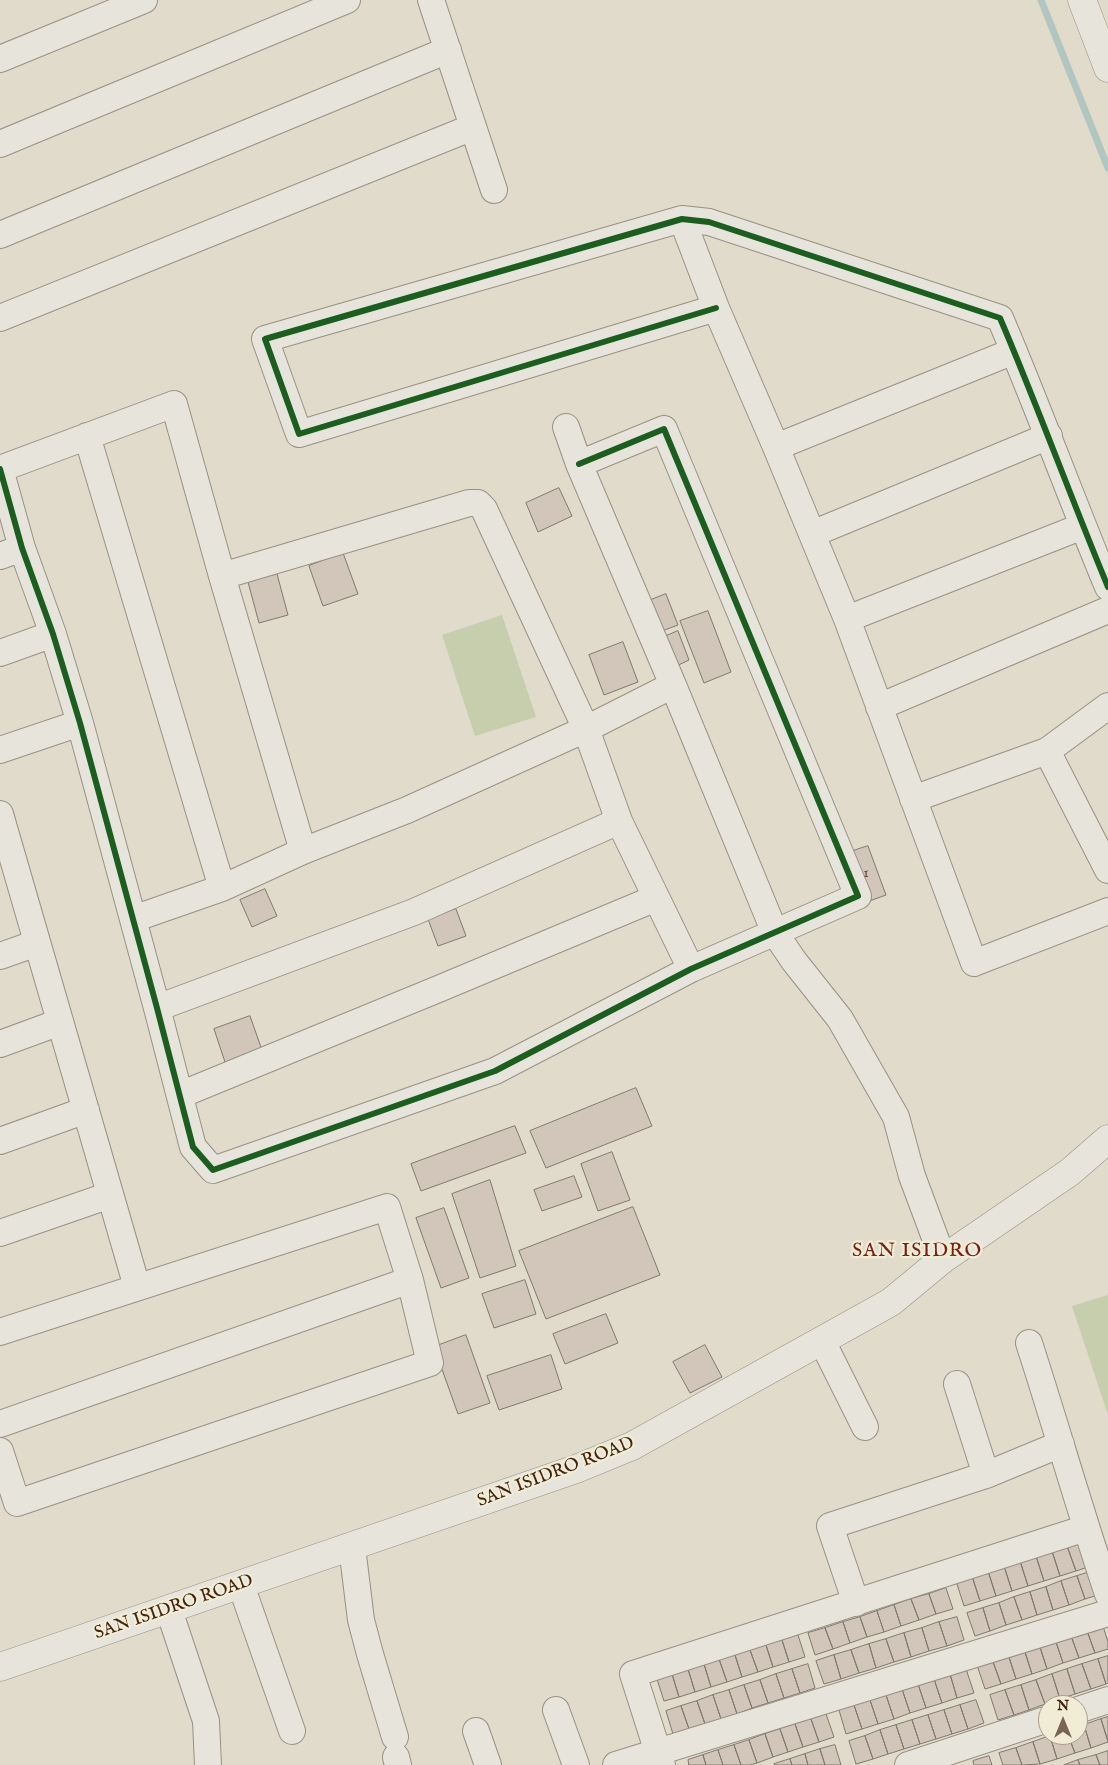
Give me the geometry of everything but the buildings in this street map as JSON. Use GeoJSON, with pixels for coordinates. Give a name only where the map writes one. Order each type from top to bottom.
{"type":"FeatureCollection","features":[{"type":"Feature","properties":{"kind":"street"},"geometry":{"type":"LineString","coordinates":[[0,59],[144,0]]}},
{"type":"Feature","properties":{"kind":"street"},"geometry":{"type":"LineString","coordinates":[[0,144],[347,0]]}},
{"type":"Feature","properties":{"kind":"street"},"geometry":{"type":"LineString","coordinates":[[431,0],[494,190]]}},
{"type":"Feature","properties":{"kind":"street"},"geometry":{"type":"LineString","coordinates":[[1082,0],[1108,68]]}},
{"type":"Feature","properties":{"kind":"street"},"geometry":{"type":"LineString","coordinates":[[0,235],[448,50]]}},
{"type":"Feature","properties":{"kind":"street"},"geometry":{"type":"LineString","coordinates":[[0,318],[473,127]]}},
{"type":"Feature","properties":{"kind":"street"},"geometry":{"type":"LineString","coordinates":[[716,308],[299,434],[265,339],[682,220],[709,222],[1000,318],[1049,436],[1108,587]]}},
{"type":"Feature","properties":{"kind":"street"},"geometry":{"type":"LineString","coordinates":[[682,220],[716,308],[847,619],[974,963],[1108,911]]}},
{"type":"Feature","properties":{"kind":"street"},"geometry":{"type":"LineString","coordinates":[[776,447],[1014,351]]}},
{"type":"Feature","properties":{"kind":"street"},"geometry":{"type":"LineString","coordinates":[[303,851],[222,576],[174,404],[0,469],[11,552],[53,634],[80,723],[193,1147],[213,1170],[495,1071],[691,968],[858,896],[664,429],[579,464]]}},
{"type":"Feature","properties":{"kind":"street"},"geometry":{"type":"LineString","coordinates":[[566,427],[579,464],[673,684],[775,933],[794,961],[840,1019],[896,1118],[912,1176],[943,1259]]}},
{"type":"Feature","properties":{"kind":"street"},"geometry":{"type":"LineString","coordinates":[[87,436],[222,888]]}},
{"type":"Feature","properties":{"kind":"street"},"geometry":{"type":"LineString","coordinates":[[812,534],[1049,436]]}},
{"type":"Feature","properties":{"kind":"street"},"geometry":{"type":"LineString","coordinates":[[222,576],[469,503],[478,503],[484,509],[586,729],[620,821],[691,968]]}},
{"type":"Feature","properties":{"kind":"street"},"geometry":{"type":"LineString","coordinates":[[847,619],[1083,526]]}},
{"type":"Feature","properties":{"kind":"street"},"geometry":{"type":"LineString","coordinates":[[879,706],[1108,610]]}},
{"type":"Feature","properties":{"kind":"street"},"geometry":{"type":"LineString","coordinates":[[0,652],[53,634]]}},
{"type":"Feature","properties":{"kind":"street"},"geometry":{"type":"LineString","coordinates":[[133,919],[222,888],[303,851],[408,810],[586,729],[673,684]]}},
{"type":"Feature","properties":{"kind":"street"},"geometry":{"type":"LineString","coordinates":[[913,799],[1047,751],[1108,706]]}},
{"type":"Feature","properties":{"kind":"street"},"geometry":{"type":"LineString","coordinates":[[0,750],[80,723]]}},
{"type":"Feature","properties":{"kind":"street"},"geometry":{"type":"LineString","coordinates":[[1047,751],[1108,870]]}},
{"type":"Feature","properties":{"kind":"street"},"geometry":{"type":"LineString","coordinates":[[0,814],[5,849],[37,943],[137,1287]]}},
{"type":"Feature","properties":{"kind":"street"},"geometry":{"type":"LineString","coordinates":[[157,1008],[414,912],[620,821]]}},
{"type":"Feature","properties":{"kind":"street"},"geometry":{"type":"LineString","coordinates":[[180,1095],[656,898]]}},
{"type":"Feature","properties":{"kind":"street"},"geometry":{"type":"LineString","coordinates":[[0,956],[37,943]]}},
{"type":"Feature","properties":{"kind":"street"},"geometry":{"type":"LineString","coordinates":[[0,1044],[60,1022]]}},
{"type":"Feature","properties":{"kind":"street"},"geometry":{"type":"LineString","coordinates":[[0,1140],[86,1110]]}},
{"type":"Feature","properties":{"kind":"street","name":"SAN ISIDRO ROAD"},"geometry":{"type":"LineString","coordinates":[[0,1667],[576,1469],[632,1446],[891,1302],[943,1259],[1070,1172],[1108,1139]]}},
{"type":"Feature","properties":{"kind":"street"},"geometry":{"type":"LineString","coordinates":[[0,1234],[110,1195]]}},
{"type":"Feature","properties":{"kind":"street"},"geometry":{"type":"LineString","coordinates":[[0,1332],[387,1208],[410,1280],[430,1363],[17,1503],[0,1452]]}},
{"type":"Feature","properties":{"kind":"street"},"geometry":{"type":"LineString","coordinates":[[0,1424],[410,1280]]}},
{"type":"Feature","properties":{"kind":"street"},"geometry":{"type":"LineString","coordinates":[[822,1341],[865,1427]]}},
{"type":"Feature","properties":{"kind":"street"},"geometry":{"type":"LineString","coordinates":[[1028,1343],[1108,1594]]}},
{"type":"Feature","properties":{"kind":"street"},"geometry":{"type":"LineString","coordinates":[[957,1384],[986,1475]]}},
{"type":"Feature","properties":{"kind":"street"},"geometry":{"type":"LineString","coordinates":[[856,1603],[830,1526],[986,1475],[1061,1444]]}},
{"type":"Feature","properties":{"kind":"street"},"geometry":{"type":"LineString","coordinates":[[660,1758],[633,1674],[1086,1528]]}},
{"type":"Feature","properties":{"kind":"street"},"geometry":{"type":"LineString","coordinates":[[352,1547],[361,1620],[396,1753]]}},
{"type":"Feature","properties":{"kind":"street"},"geometry":{"type":"LineString","coordinates":[[242,1585],[292,1731]]}},
{"type":"Feature","properties":{"kind":"street"},"geometry":{"type":"LineString","coordinates":[[169,1610],[206,1721],[208,1765]]}},
{"type":"Feature","properties":{"kind":"street"},"geometry":{"type":"LineString","coordinates":[[616,1765],[660,1758],[1108,1612]]}},
{"type":"Feature","properties":{"kind":"street"},"geometry":{"type":"LineString","coordinates":[[1088,1707],[1108,1700]]}},
{"type":"Feature","properties":{"kind":"street"},"geometry":{"type":"LineString","coordinates":[[556,1710],[576,1765]]}},
{"type":"Feature","properties":{"kind":"street"},"geometry":{"type":"LineString","coordinates":[[908,1765],[1038,1722]]}},
{"type":"Feature","properties":{"kind":"street"},"geometry":{"type":"LineString","coordinates":[[476,1731],[488,1765]]}},
{"type":"Feature","properties":{"kind":"green space"},"geometry":{"type":"Polygon","coordinates":[[[502,615],[536,717],[475,736],[442,635],[502,615]]]}},
{"type":"Feature","properties":{"kind":"green space"},"geometry":{"type":"Polygon","coordinates":[[[1108,1295],[1108,1415],[1072,1306],[1108,1295]]]}},
{"type":"Feature","properties":{"kind":"waterway"},"geometry":{"type":"LineString","coordinates":[[1041,0],[1108,168]]}},
{"type":"Feature","properties":{"kind":"cycle path"},"geometry":{"type":"LineString","coordinates":[[716,308],[299,434],[265,339],[682,219],[709,222],[1000,318],[1108,587]]}},
{"type":"Feature","properties":{"kind":"cycle path"},"geometry":{"type":"LineString","coordinates":[[0,469],[22,548],[53,634],[80,723],[193,1147],[213,1170],[495,1071],[691,969],[858,896],[664,429],[579,464]]}},
{"type":"Feature","properties":{"kind":"district","name":"SAN ISIDRO"},"geometry":{"type":"Point","coordinates":[917,1252]}}]}
